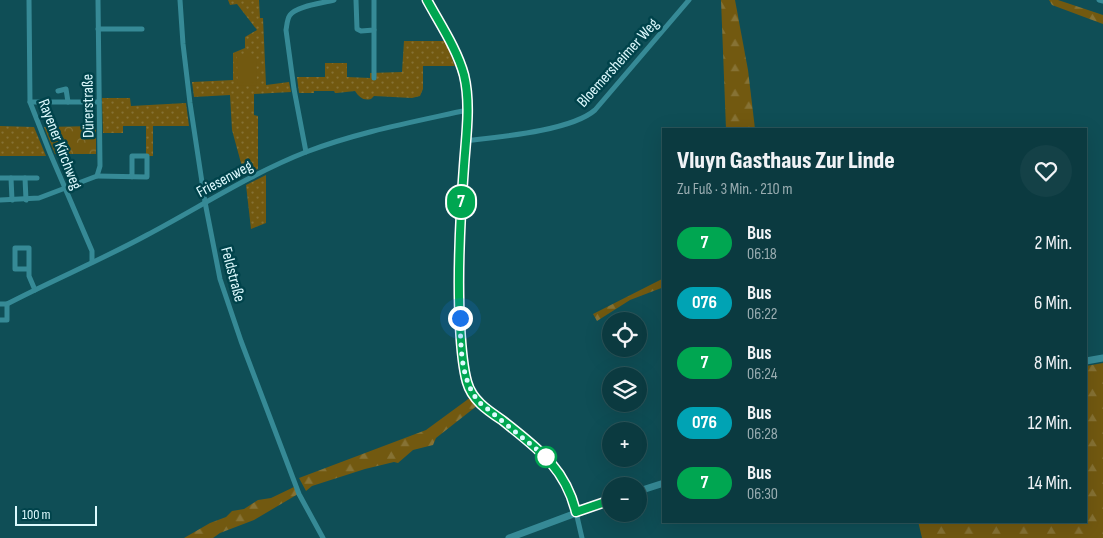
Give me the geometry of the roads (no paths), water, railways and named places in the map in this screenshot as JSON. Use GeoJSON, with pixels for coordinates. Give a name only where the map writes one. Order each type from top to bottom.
{"type":"FeatureCollection","features":[{"type":"Feature","properties":{"kind":"street","name":"Rayener Kirchweg"},"geometry":{"type":"LineString","coordinates":[[29,0],[30,102],[92,251],[92,262]]}},
{"type":"Feature","properties":{"kind":"street","name":"Dürerstraße"},"geometry":{"type":"LineString","coordinates":[[97,176],[100,166],[98,0]]}},
{"type":"Feature","properties":{"kind":"street","name":"Feldstraße"},"geometry":{"type":"LineString","coordinates":[[180,0],[183,44],[205,202],[220,280],[299,494],[323,538]]}},
{"type":"Feature","properties":{"kind":"street"},"geometry":{"type":"LineString","coordinates":[[306,152],[294,89],[286,30],[288,17],[294,11],[323,1],[334,0]]}},
{"type":"Feature","properties":{"kind":"street"},"geometry":{"type":"LineString","coordinates":[[356,0],[357,29],[361,31],[374,30]]}},
{"type":"Feature","properties":{"kind":"street"},"geometry":{"type":"LineString","coordinates":[[374,0],[374,78]]}},
{"type":"Feature","properties":{"kind":"street"},"geometry":{"type":"LineString","coordinates":[[427,0],[461,66],[466,84],[467,110],[458,288],[461,348],[467,382],[479,402],[553,464],[566,482],[582,538]]}},
{"type":"Feature","properties":{"kind":"street","name":"Bloemersheimer Weg"},"geometry":{"type":"LineString","coordinates":[[465,141],[553,127],[578,121],[588,116],[689,0]]}},
{"type":"Feature","properties":{"kind":"street"},"geometry":{"type":"LineString","coordinates":[[1099,0],[1103,1]]}},
{"type":"Feature","properties":{"kind":"street"},"geometry":{"type":"LineString","coordinates":[[98,29],[142,29]]}},
{"type":"Feature","properties":{"kind":"street"},"geometry":{"type":"LineString","coordinates":[[58,91],[66,90],[68,102]]}},
{"type":"Feature","properties":{"kind":"street"},"geometry":{"type":"LineString","coordinates":[[30,102],[99,102]]}},
{"type":"Feature","properties":{"kind":"street","name":"Friesenweg"},"geometry":{"type":"LineString","coordinates":[[0,304],[7,304],[147,235],[259,173],[306,152],[338,141],[467,110]]}},
{"type":"Feature","properties":{"kind":"street"},"geometry":{"type":"LineString","coordinates":[[0,200],[39,198],[97,176],[132,177],[147,177],[147,156],[132,156],[132,177]]}},
{"type":"Feature","properties":{"kind":"street"},"geometry":{"type":"LineString","coordinates":[[0,178],[37,178]]}},
{"type":"Feature","properties":{"kind":"street"},"geometry":{"type":"LineString","coordinates":[[11,178],[12,200]]}},
{"type":"Feature","properties":{"kind":"street"},"geometry":{"type":"LineString","coordinates":[[25,178],[26,200]]}},
{"type":"Feature","properties":{"kind":"street"},"geometry":{"type":"LineString","coordinates":[[29,269],[15,269],[15,248],[29,248],[30,276],[35,290]]}},
{"type":"Feature","properties":{"kind":"street"},"geometry":{"type":"LineString","coordinates":[[0,320],[7,320],[7,304]]}},
{"type":"Feature","properties":{"kind":"street"},"geometry":{"type":"LineString","coordinates":[[1087,361],[1103,358]]}},
{"type":"Feature","properties":{"kind":"street"},"geometry":{"type":"LineString","coordinates":[[647,488],[662,484]]}},
{"type":"Feature","properties":{"kind":"street"},"geometry":{"type":"LineString","coordinates":[[509,538],[602,503]]}}]}
